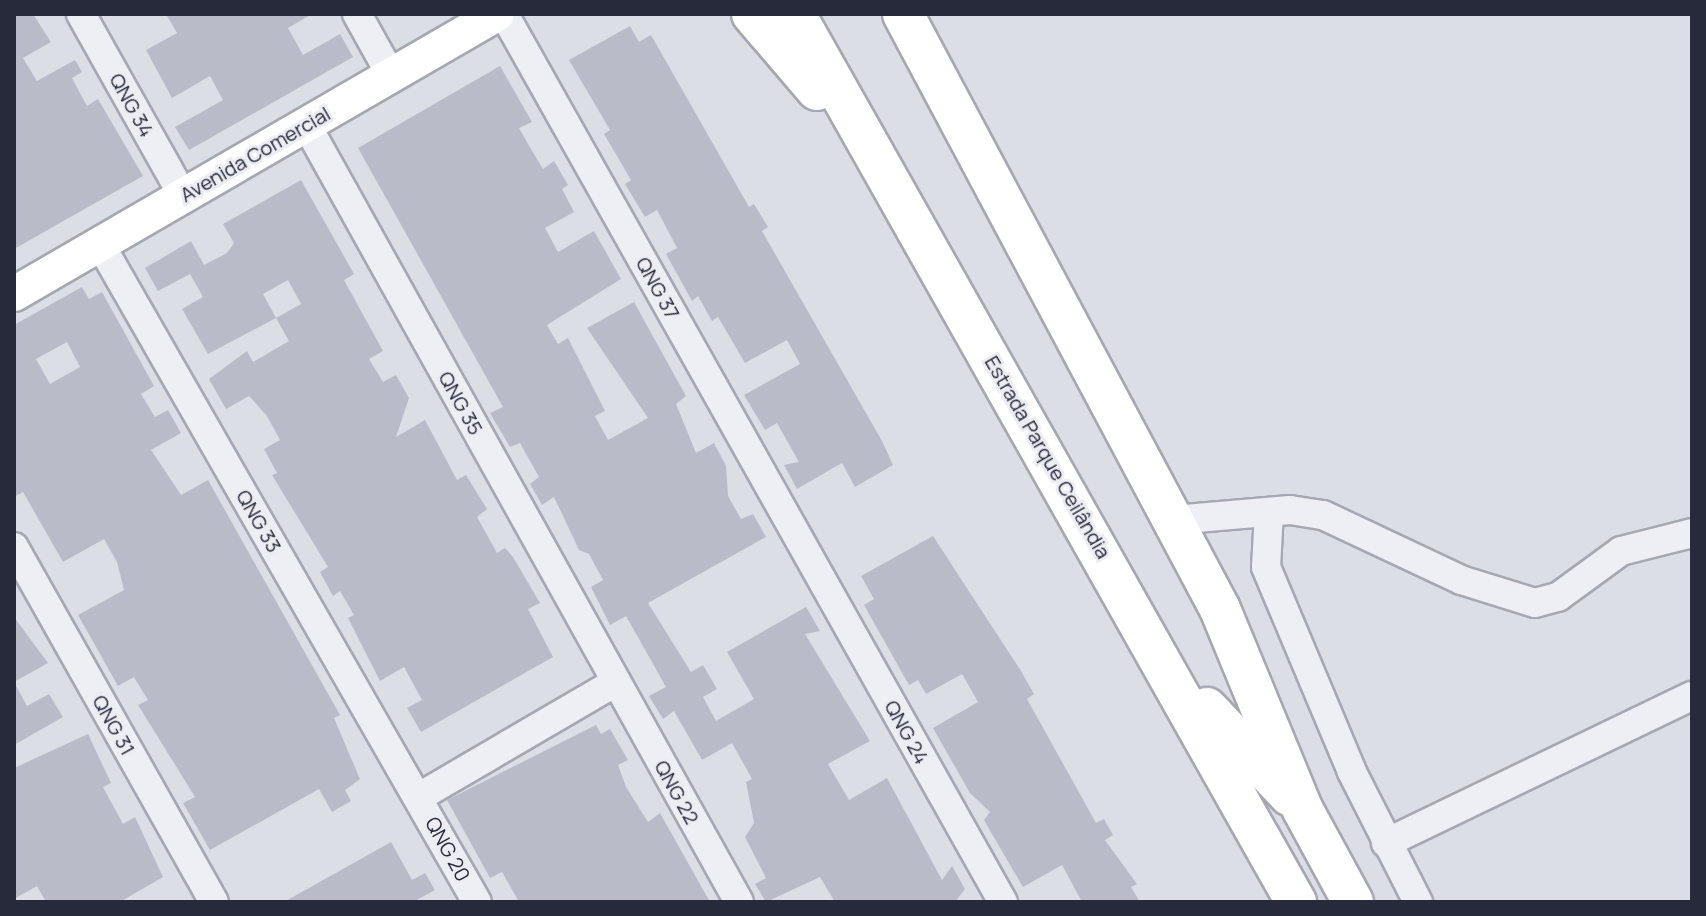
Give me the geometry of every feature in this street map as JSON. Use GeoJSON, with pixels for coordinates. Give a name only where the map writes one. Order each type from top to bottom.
{"type":"FeatureCollection","features":[{"type":"Feature","properties":{"kind":"highway"},"geometry":{"type":"LineString","coordinates":[[752,14],[885,174]]}},
{"type":"Feature","properties":{"kind":"highway","name":"Estrada Parque Ceilândia"},"geometry":{"type":"LineString","coordinates":[[795,14],[1171,670],[1296,902]]}},
{"type":"Feature","properties":{"kind":"highway"},"geometry":{"type":"LineString","coordinates":[[903,14],[1220,609],[1303,810],[1353,902]]}},
{"type":"Feature","properties":{"kind":"highway"},"geometry":{"type":"LineString","coordinates":[[1171,670],[1303,810]]}},
{"type":"Feature","properties":{"kind":"main road","name":"Avenida Comercial"},"geometry":{"type":"LineString","coordinates":[[14,294],[497,14]]}},
{"type":"Feature","properties":{"kind":"street","name":"QNG 34"},"geometry":{"type":"LineString","coordinates":[[81,14],[183,196]]}},
{"type":"Feature","properties":{"kind":"street"},"geometry":{"type":"LineString","coordinates":[[357,14],[391,75]]}},
{"type":"Feature","properties":{"kind":"street","name":"QNG 37"},"geometry":{"type":"LineString","coordinates":[[504,14],[811,562]]}},
{"type":"Feature","properties":{"kind":"street","name":"QNG 35"},"geometry":{"type":"LineString","coordinates":[[306,124],[616,682]]}},
{"type":"Feature","properties":{"kind":"street","name":"QNG 33"},"geometry":{"type":"LineString","coordinates":[[100,244],[419,797]]}},
{"type":"Feature","properties":{"kind":"street"},"geometry":{"type":"LineString","coordinates":[[1173,520],[1269,512],[1323,515],[1461,580],[1535,603],[1558,597],[1621,551],[1692,533]]}},
{"type":"Feature","properties":{"kind":"street"},"geometry":{"type":"LineString","coordinates":[[1269,512],[1266,567],[1386,843],[1418,902]]}},
{"type":"Feature","properties":{"kind":"street","name":"QNG 31"},"geometry":{"type":"LineString","coordinates":[[14,547],[214,902]]}},
{"type":"Feature","properties":{"kind":"street","name":"QNG 24"},"geometry":{"type":"LineString","coordinates":[[811,562],[1003,902]]}},
{"type":"Feature","properties":{"kind":"street"},"geometry":{"type":"LineString","coordinates":[[419,797],[616,682]]}},
{"type":"Feature","properties":{"kind":"street","name":"QNG 22"},"geometry":{"type":"LineString","coordinates":[[616,682],[739,902]]}},
{"type":"Feature","properties":{"kind":"street"},"geometry":{"type":"LineString","coordinates":[[1386,843],[1692,696]]}},
{"type":"Feature","properties":{"kind":"street","name":"QNG 20"},"geometry":{"type":"LineString","coordinates":[[419,797],[477,902]]}},
{"type":"Feature","properties":{"kind":"building"},"geometry":{"type":"Polygon","coordinates":[[[14,14],[33,14],[51,42],[23,58],[37,81],[75,60],[82,72],[72,78],[87,106],[98,99],[143,176],[14,249],[14,14]]]}},
{"type":"Feature","properties":{"kind":"building"},"geometry":{"type":"Polygon","coordinates":[[[166,14],[312,14],[288,28],[303,55],[340,34],[353,57],[189,150],[175,127],[223,100],[210,76],[172,98],[146,50],[177,33],[166,14]]]}},
{"type":"Feature","properties":{"kind":"building"},"geometry":{"type":"Polygon","coordinates":[[[630,26],[639,42],[651,35],[749,207],[754,204],[768,227],[762,231],[882,441],[893,465],[855,487],[842,463],[797,489],[784,465],[799,462],[777,423],[765,430],[744,395],[800,364],[787,340],[745,363],[718,317],[712,321],[698,296],[692,301],[666,254],[677,248],[657,210],[645,217],[625,184],[631,180],[604,134],[610,130],[569,60],[630,26]]]}},
{"type":"Feature","properties":{"kind":"building"},"geometry":{"type":"Polygon","coordinates":[[[500,66],[532,122],[519,128],[528,144],[543,169],[554,161],[568,185],[562,189],[574,212],[545,228],[558,252],[594,231],[621,279],[547,325],[558,344],[568,338],[605,411],[595,416],[608,440],[648,418],[587,328],[634,302],[686,396],[676,404],[696,453],[714,443],[726,466],[728,496],[741,519],[753,514],[766,537],[648,603],[691,672],[703,665],[717,689],[703,697],[716,721],[754,699],[727,652],[806,607],[820,631],[805,634],[870,741],[828,764],[849,800],[887,778],[942,880],[952,866],[965,889],[955,902],[835,902],[820,877],[766,902],[755,884],[766,878],[745,837],[754,823],[746,782],[752,779],[732,743],[702,760],[674,711],[663,719],[649,696],[666,687],[626,616],[610,625],[591,587],[603,580],[589,554],[579,550],[554,497],[542,505],[530,484],[539,477],[520,443],[510,447],[490,413],[503,407],[358,148],[500,66]]]}},
{"type":"Feature","properties":{"kind":"building"},"geometry":{"type":"Polygon","coordinates":[[[301,180],[354,274],[344,280],[383,351],[369,359],[383,382],[396,375],[409,398],[396,437],[425,420],[457,480],[466,475],[487,509],[477,517],[497,553],[505,548],[513,557],[540,603],[528,609],[553,657],[421,732],[407,708],[422,700],[404,667],[380,681],[348,618],[354,615],[340,591],[333,596],[320,572],[328,567],[272,475],[277,473],[264,449],[280,440],[267,416],[249,396],[226,409],[209,379],[247,351],[253,362],[289,341],[276,318],[208,354],[182,309],[203,297],[190,274],[158,291],[145,268],[191,241],[204,265],[227,253],[234,243],[223,224],[301,180]],[[288,280],[263,294],[276,318],[301,304],[288,280]]]}},
{"type":"Feature","properties":{"kind":"building"},"geometry":{"type":"Polygon","coordinates":[[[82,287],[89,299],[102,292],[154,386],[141,394],[155,417],[168,410],[181,433],[151,450],[181,495],[208,480],[340,715],[334,718],[360,779],[345,790],[351,801],[332,812],[319,789],[210,850],[183,803],[195,797],[138,705],[148,700],[134,677],[118,686],[78,615],[124,590],[117,562],[104,539],[63,562],[23,492],[14,497],[14,325],[82,287]],[[67,342],[36,359],[50,384],[80,367],[67,342]]]}},
{"type":"Feature","properties":{"kind":"building"},"geometry":{"type":"Polygon","coordinates":[[[933,536],[1021,671],[1034,694],[1027,699],[1096,823],[1104,819],[1113,835],[1105,840],[1137,884],[1131,887],[1140,902],[1082,902],[1062,865],[1023,887],[984,820],[990,812],[970,793],[933,728],[978,702],[962,674],[926,694],[918,680],[909,685],[864,605],[874,599],[861,576],[933,536]]]}},
{"type":"Feature","properties":{"kind":"building"},"geometry":{"type":"Polygon","coordinates":[[[14,617],[48,663],[14,682],[14,617]]]}},
{"type":"Feature","properties":{"kind":"building"},"geometry":{"type":"Polygon","coordinates":[[[14,682],[27,706],[49,694],[63,717],[14,745],[14,682]]]}},
{"type":"Feature","properties":{"kind":"building"},"geometry":{"type":"Polygon","coordinates":[[[596,725],[601,734],[610,729],[628,760],[618,765],[626,787],[648,822],[660,813],[710,902],[519,902],[502,872],[490,878],[447,800],[596,725]]]}},
{"type":"Feature","properties":{"kind":"building"},"geometry":{"type":"Polygon","coordinates":[[[88,734],[111,783],[103,787],[123,824],[135,817],[163,877],[120,902],[46,902],[37,886],[14,899],[14,768],[88,734]]]}},
{"type":"Feature","properties":{"kind":"building"},"geometry":{"type":"Polygon","coordinates":[[[391,842],[412,880],[425,873],[435,890],[413,902],[284,902],[391,842]]]}}]}
